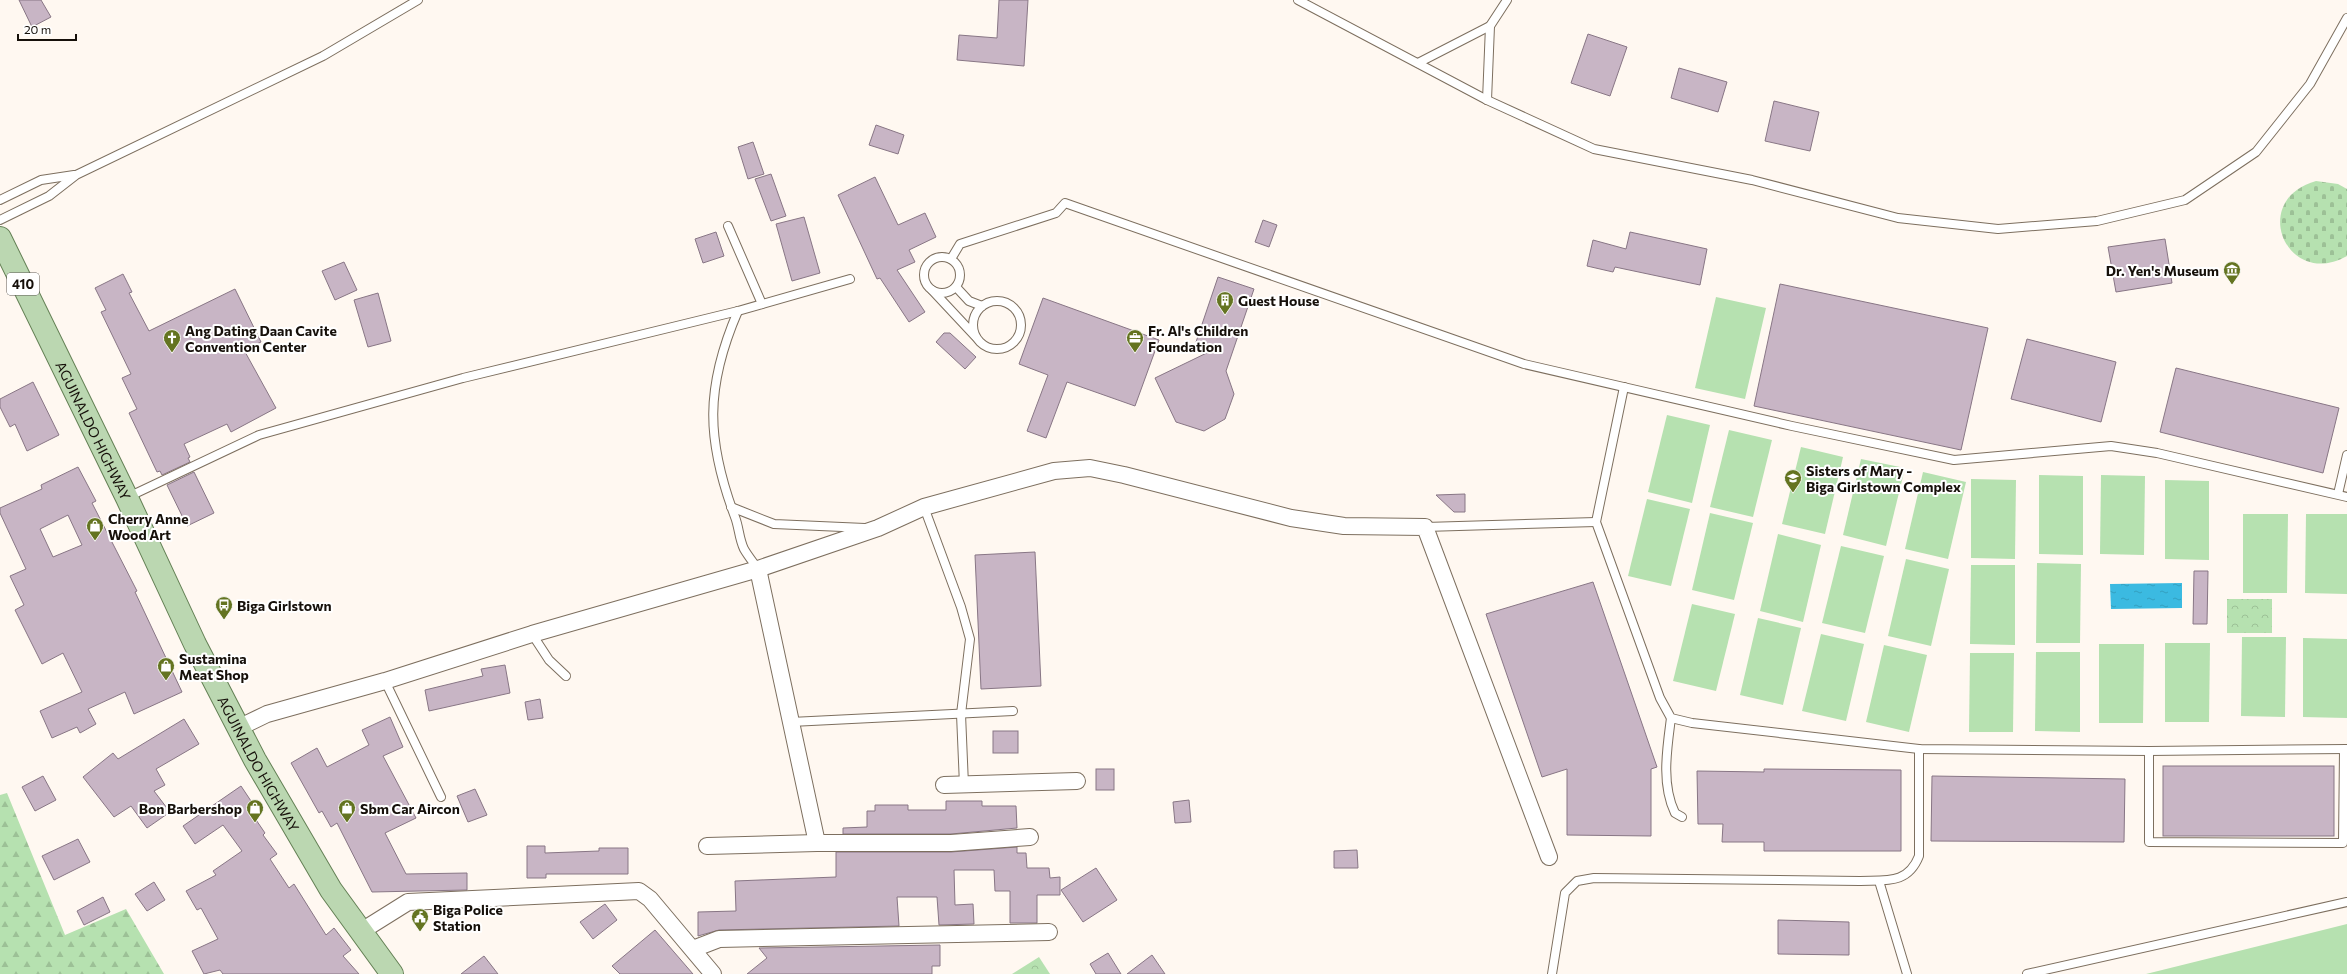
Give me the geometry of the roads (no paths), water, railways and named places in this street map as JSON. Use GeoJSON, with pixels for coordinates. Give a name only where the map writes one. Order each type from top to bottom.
{"type":"FeatureCollection","features":[{"type":"Feature","properties":{"kind":"main road","name":"AGUINALDO HIGHWAY"},"geometry":{"type":"LineString","coordinates":[[0,238],[127,498],[195,644],[238,728],[331,890],[360,932],[392,974]]}},
{"type":"Feature","properties":{"kind":"street"},"geometry":{"type":"LineString","coordinates":[[238,728],[267,714],[385,681],[532,634],[758,569],[878,528],[924,507],[1054,471],[1090,468],[1124,475],[1291,518],[1344,526],[1425,527],[1549,857]]}},
{"type":"Feature","properties":{"kind":"street"},"geometry":{"type":"LineString","coordinates":[[758,569],[817,843]]}},
{"type":"Feature","properties":{"kind":"street"},"geometry":{"type":"LineString","coordinates":[[944,785],[1076,781]]}},
{"type":"Feature","properties":{"kind":"street"},"geometry":{"type":"LineString","coordinates":[[707,846],[817,843],[951,843],[1030,837]]}},
{"type":"Feature","properties":{"kind":"street"},"geometry":{"type":"LineString","coordinates":[[360,932],[408,902],[639,891],[650,899],[713,974]]}},
{"type":"Feature","properties":{"kind":"street"},"geometry":{"type":"LineString","coordinates":[[693,949],[719,939],[1049,932]]}},
{"type":"Feature","properties":{"kind":"lane"},"geometry":{"type":"LineString","coordinates":[[0,220],[49,196],[76,175],[323,56],[418,0]]}},
{"type":"Feature","properties":{"kind":"lane"},"geometry":{"type":"LineString","coordinates":[[1298,0],[1488,100],[1594,149],[1752,180],[1898,218],[1998,229],[2097,221],[2184,200],[2256,152],[2310,84],[2347,18]]}},
{"type":"Feature","properties":{"kind":"lane"},"geometry":{"type":"LineString","coordinates":[[1418,63],[1490,26],[1507,0]]}},
{"type":"Feature","properties":{"kind":"lane"},"geometry":{"type":"LineString","coordinates":[[1488,100],[1490,26]]}},
{"type":"Feature","properties":{"kind":"lane"},"geometry":{"type":"LineString","coordinates":[[0,200],[41,180],[76,175]]}},
{"type":"Feature","properties":{"kind":"lane"},"geometry":{"type":"LineString","coordinates":[[951,259],[960,244],[1056,213],[1065,204],[1524,364],[1792,426],[1954,460],[2111,446],[2157,453],[2347,496]]}},
{"type":"Feature","properties":{"kind":"lane"},"geometry":{"type":"LineString","coordinates":[[728,226],[762,304]]}},
{"type":"Feature","properties":{"kind":"lane"},"geometry":{"type":"LineString","coordinates":[[932,290],[944,293],[956,287],[960,272],[957,265],[951,259],[944,257],[936,258],[926,266],[924,279],[932,290],[982,344],[992,349],[1008,346],[1019,335],[1022,325],[1019,314],[1012,306],[1002,301],[991,302],[982,306],[975,315],[973,326],[975,336]]}},
{"type":"Feature","properties":{"kind":"lane"},"geometry":{"type":"LineString","coordinates":[[127,498],[259,435],[463,378],[738,312],[850,279]]}},
{"type":"Feature","properties":{"kind":"lane"},"geometry":{"type":"LineString","coordinates":[[956,287],[969,301],[982,306]]}},
{"type":"Feature","properties":{"kind":"lane"},"geometry":{"type":"LineString","coordinates":[[738,312],[724,344],[716,374],[712,413],[717,462],[744,548],[758,569]]}},
{"type":"Feature","properties":{"kind":"lane"},"geometry":{"type":"LineString","coordinates":[[1624,387],[1596,522],[1660,698],[1671,718],[1666,758],[1669,794],[1675,813],[1682,817]]}},
{"type":"Feature","properties":{"kind":"lane"},"geometry":{"type":"LineString","coordinates":[[2338,494],[2347,455]]}},
{"type":"Feature","properties":{"kind":"lane"},"geometry":{"type":"LineString","coordinates":[[731,507],[774,524],[878,528]]}},
{"type":"Feature","properties":{"kind":"lane"},"geometry":{"type":"LineString","coordinates":[[924,507],[961,607],[970,639],[961,714],[964,785]]}},
{"type":"Feature","properties":{"kind":"lane"},"geometry":{"type":"LineString","coordinates":[[1425,527],[1596,522]]}},
{"type":"Feature","properties":{"kind":"lane"},"geometry":{"type":"LineString","coordinates":[[532,634],[549,660],[566,676]]}},
{"type":"Feature","properties":{"kind":"lane"},"geometry":{"type":"LineString","coordinates":[[385,681],[441,797]]}},
{"type":"Feature","properties":{"kind":"lane"},"geometry":{"type":"LineString","coordinates":[[791,722],[1014,711]]}},
{"type":"Feature","properties":{"kind":"lane"},"geometry":{"type":"LineString","coordinates":[[1671,718],[1692,723],[1919,749],[2149,751],[2345,750],[2343,843],[2149,842],[2149,751]]}},
{"type":"Feature","properties":{"kind":"lane"},"geometry":{"type":"LineString","coordinates":[[1552,974],[1565,893],[1577,881],[1594,878],[1878,881],[1900,879],[1914,868],[1919,856],[1919,749]]}},
{"type":"Feature","properties":{"kind":"lane"},"geometry":{"type":"LineString","coordinates":[[1878,881],[1907,974]]}},
{"type":"Feature","properties":{"kind":"lane"},"geometry":{"type":"LineString","coordinates":[[2027,974],[2347,902]]}},
{"type":"Feature","properties":{"kind":"water"},"geometry":{"type":"Polygon","coordinates":[[[2182,583],[2182,608],[2111,609],[2110,584],[2182,583]]]}},
{"type":"Feature","properties":{"kind":"place","name":"Dr. Yen's Museum"},"geometry":{"type":"Point","coordinates":[2232,285]}},
{"type":"Feature","properties":{"kind":"place","name":"Guest House"},"geometry":{"type":"Point","coordinates":[1225,315]}},
{"type":"Feature","properties":{"kind":"place","name":"Ang Dating Daan Cavite Convention Center"},"geometry":{"type":"Point","coordinates":[172,353]}},
{"type":"Feature","properties":{"kind":"place","name":"Fr. Al's Children Foundation"},"geometry":{"type":"Point","coordinates":[1135,353]}},
{"type":"Feature","properties":{"kind":"place","name":"Sisters of Mary - Biga Girlstown Complex"},"geometry":{"type":"Point","coordinates":[1793,493]}},
{"type":"Feature","properties":{"kind":"place","name":"Cherry Anne Wood Art"},"geometry":{"type":"Point","coordinates":[95,541]}},
{"type":"Feature","properties":{"kind":"place","name":"Biga Girlstown"},"geometry":{"type":"Point","coordinates":[224,620]}},
{"type":"Feature","properties":{"kind":"place","name":"Sustamina Meat Shop"},"geometry":{"type":"Point","coordinates":[166,681]}},
{"type":"Feature","properties":{"kind":"place","name":"Bon Barbershop"},"geometry":{"type":"Point","coordinates":[255,823]}},
{"type":"Feature","properties":{"kind":"place","name":"Sbm Car Aircon"},"geometry":{"type":"Point","coordinates":[347,823]}},
{"type":"Feature","properties":{"kind":"place","name":"Biga Police Station"},"geometry":{"type":"Point","coordinates":[420,932]}}]}
